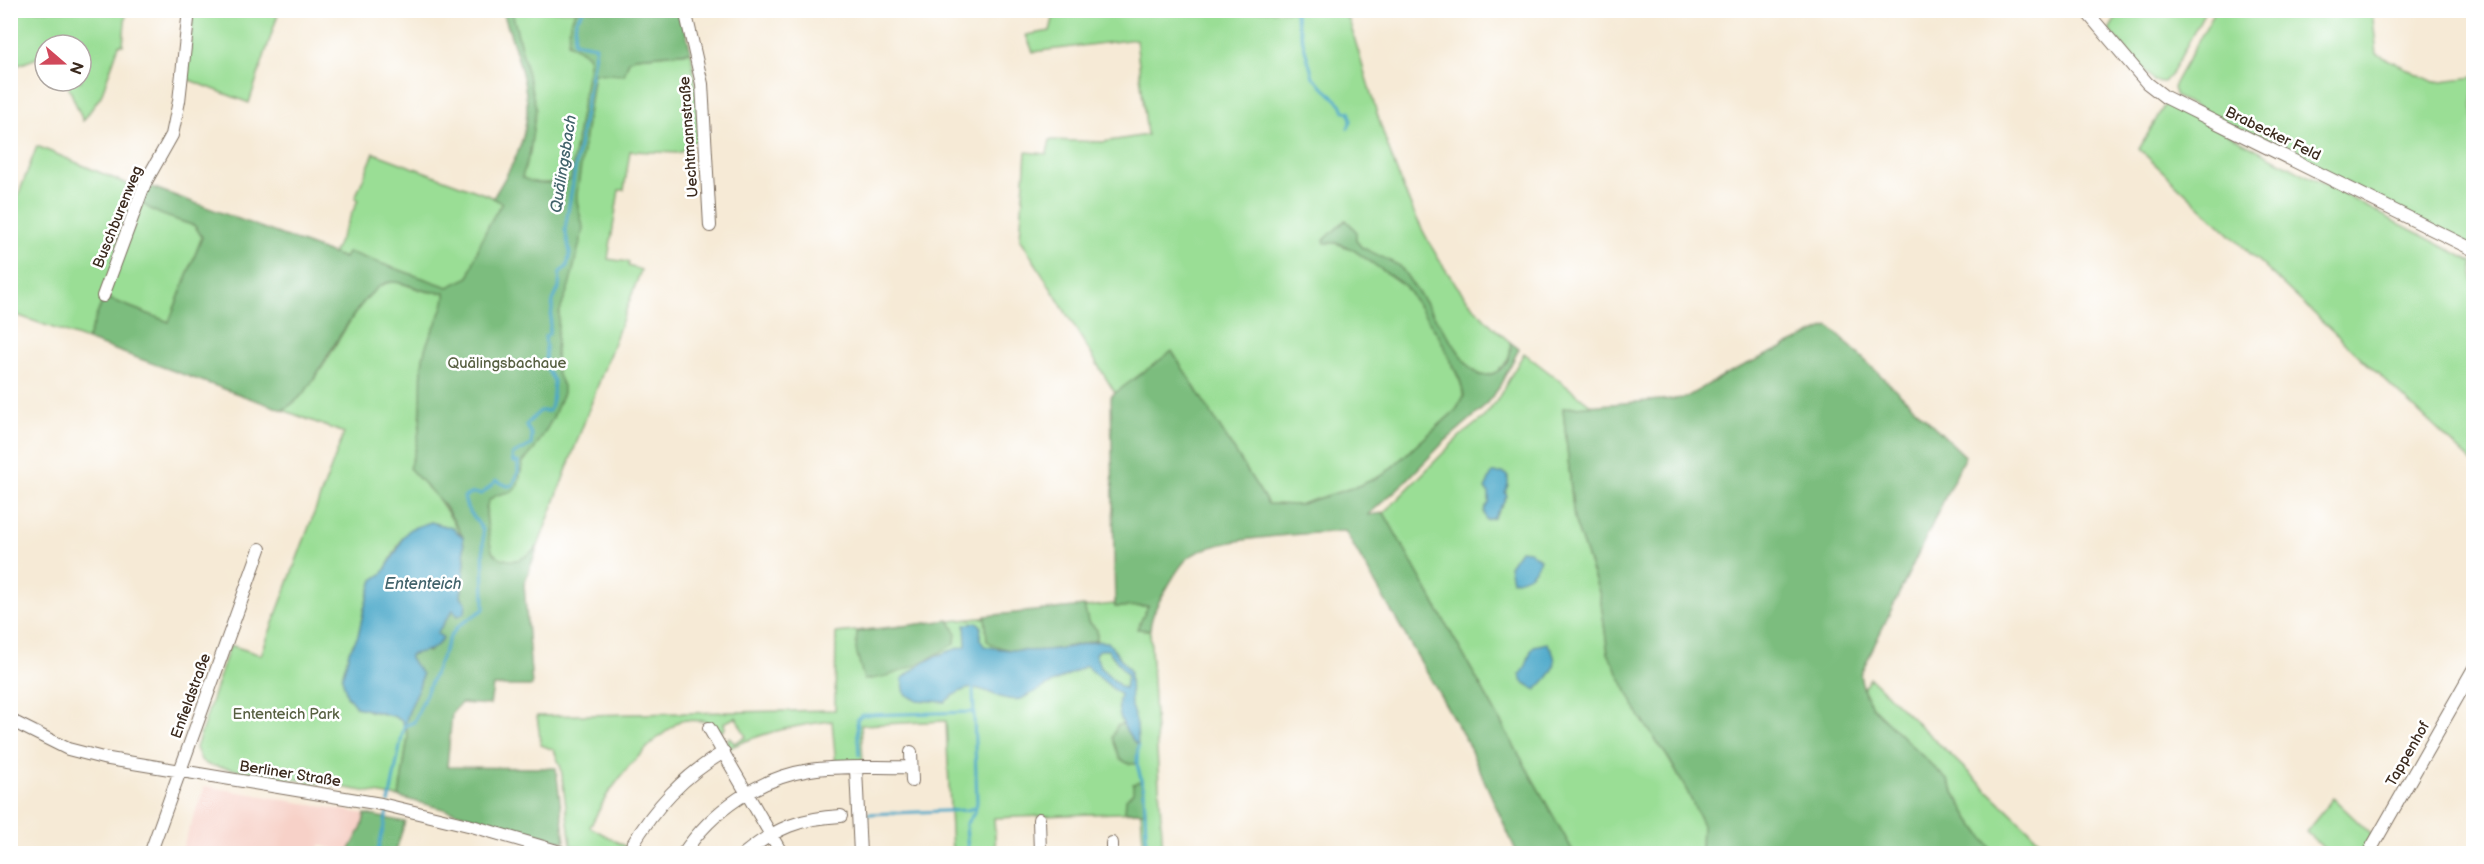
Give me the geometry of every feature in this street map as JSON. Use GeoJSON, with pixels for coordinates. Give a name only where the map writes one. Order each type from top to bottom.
{"type":"FeatureCollection","features":[{"type":"Feature","properties":{"kind":"street","name":"Buschburenweg"},"geometry":{"type":"LineString","coordinates":[[104,296],[145,183],[172,135],[179,100],[189,10]]}},
{"type":"Feature","properties":{"kind":"street","name":"Uechtmannstraße"},"geometry":{"type":"LineString","coordinates":[[685,10],[702,84],[710,226]]}},
{"type":"Feature","properties":{"kind":"street","name":"Brabecker Feld"},"geometry":{"type":"LineString","coordinates":[[2085,10],[2147,83],[2165,97],[2474,250]]}},
{"type":"Feature","properties":{"kind":"street","name":"Enfieldstraße"},"geometry":{"type":"LineString","coordinates":[[150,854],[260,549]]}},
{"type":"Feature","properties":{"kind":"street","name":"Tappenhof"},"geometry":{"type":"LineString","coordinates":[[2368,854],[2474,668]]}},
{"type":"Feature","properties":{"kind":"street","name":"Berliner Straße"},"geometry":{"type":"LineString","coordinates":[[10,720],[77,752],[180,772],[381,804],[472,826],[567,854]]}},
{"type":"Feature","properties":{"kind":"street"},"geometry":{"type":"LineString","coordinates":[[709,728],[782,854]]}},
{"type":"Feature","properties":{"kind":"street"},"geometry":{"type":"LineString","coordinates":[[631,847],[645,823],[663,801],[704,764],[724,752]]}},
{"type":"Feature","properties":{"kind":"street"},"geometry":{"type":"LineString","coordinates":[[911,753],[912,781]]}},
{"type":"Feature","properties":{"kind":"street"},"geometry":{"type":"LineString","coordinates":[[683,854],[717,815],[746,794],[775,780],[811,770],[912,767]]}},
{"type":"Feature","properties":{"kind":"street"},"geometry":{"type":"LineString","coordinates":[[856,769],[860,854]]}},
{"type":"Feature","properties":{"kind":"street"},"geometry":{"type":"LineString","coordinates":[[744,854],[771,834],[803,820],[841,816]]}},
{"type":"Feature","properties":{"kind":"street"},"geometry":{"type":"LineString","coordinates":[[1039,819],[1040,854]]}},
{"type":"Feature","properties":{"kind":"shaded area"},"geometry":{"type":"Polygon","coordinates":[[[205,786],[365,814],[362,827],[348,853],[320,845],[317,853],[180,854],[205,786]]]}},
{"type":"Feature","properties":{"kind":"green space"},"geometry":{"type":"Polygon","coordinates":[[[11,10],[126,11],[123,45],[119,45],[101,96],[83,121],[71,93],[93,93],[93,33],[33,33],[33,60],[11,68],[11,10]]]}},
{"type":"Feature","properties":{"kind":"green space","name":"Quälingsbachaue"},"geometry":{"type":"Polygon","coordinates":[[[577,10],[681,11],[691,52],[635,57],[629,61],[624,75],[594,73],[577,194],[583,230],[570,283],[559,314],[557,373],[563,386],[563,393],[552,420],[534,450],[523,462],[518,485],[512,492],[503,493],[491,499],[486,508],[493,553],[506,560],[517,560],[538,546],[524,584],[532,686],[493,686],[490,705],[461,703],[452,713],[447,767],[556,768],[565,842],[399,797],[408,737],[406,720],[422,675],[410,659],[410,655],[421,650],[429,652],[439,628],[461,596],[465,562],[463,537],[445,506],[409,468],[419,428],[424,353],[443,307],[445,292],[429,292],[398,282],[381,286],[369,295],[358,309],[308,388],[283,410],[87,340],[104,297],[169,322],[202,237],[195,226],[160,214],[141,202],[149,186],[344,258],[348,252],[448,287],[469,277],[482,239],[502,203],[493,198],[515,159],[526,127],[525,89],[503,11],[512,11],[536,108],[530,152],[522,177],[534,182],[546,183],[570,180],[589,62],[588,55],[568,43],[570,22],[577,10]]]}},
{"type":"Feature","properties":{"kind":"green space"},"geometry":{"type":"Polygon","coordinates":[[[2202,10],[2204,13],[2172,73],[2164,82],[2154,81],[2109,30],[2120,11],[2202,10]]]}},
{"type":"Feature","properties":{"kind":"green space"},"geometry":{"type":"Polygon","coordinates":[[[193,11],[279,11],[249,103],[187,79],[193,11]]]}},
{"type":"Feature","properties":{"kind":"green space"},"geometry":{"type":"Polygon","coordinates":[[[507,11],[680,11],[629,43],[630,60],[635,57],[691,52],[704,140],[695,141],[679,153],[630,151],[624,190],[619,190],[608,259],[629,262],[628,266],[641,270],[538,546],[534,550],[522,582],[484,584],[482,528],[438,498],[463,537],[452,528],[431,522],[403,537],[383,573],[373,580],[358,636],[349,652],[342,678],[369,711],[393,716],[403,721],[408,737],[399,797],[208,765],[201,760],[196,748],[230,645],[261,655],[344,433],[283,410],[307,389],[359,308],[378,287],[390,282],[435,292],[445,290],[455,284],[448,287],[347,252],[345,258],[333,254],[358,200],[355,198],[374,153],[495,198],[519,150],[527,111],[524,76],[507,11]]]}},
{"type":"Feature","properties":{"kind":"green space"},"geometry":{"type":"Polygon","coordinates":[[[1055,11],[1338,11],[1349,20],[1389,151],[1425,235],[1448,274],[1476,310],[1510,342],[1510,353],[1505,364],[1497,372],[1486,376],[1469,367],[1400,266],[1361,247],[1356,240],[1353,227],[1345,220],[1335,230],[1330,241],[1352,249],[1405,286],[1440,338],[1463,388],[1464,396],[1456,410],[1383,475],[1358,486],[1298,505],[1268,504],[1172,352],[1115,393],[1020,238],[1026,152],[1047,154],[1050,140],[1103,142],[1147,135],[1136,39],[1033,52],[1026,35],[1050,31],[1055,11]]]}},
{"type":"Feature","properties":{"kind":"green space"},"geometry":{"type":"Polygon","coordinates":[[[2215,11],[2372,11],[2377,54],[2434,82],[2473,77],[2473,247],[2176,97],[2173,88],[2175,83],[2215,11]]]}},
{"type":"Feature","properties":{"kind":"green space"},"geometry":{"type":"Polygon","coordinates":[[[2165,104],[2170,104],[2473,262],[2473,463],[2139,149],[2165,104]]]}},
{"type":"Feature","properties":{"kind":"green space"},"geometry":{"type":"Polygon","coordinates":[[[37,146],[146,192],[141,202],[147,207],[167,217],[195,226],[202,237],[169,322],[104,297],[87,340],[11,313],[10,217],[37,146]]]}},
{"type":"Feature","properties":{"kind":"green space"},"geometry":{"type":"Polygon","coordinates":[[[1346,220],[1356,231],[1356,240],[1361,247],[1400,266],[1469,367],[1479,375],[1492,374],[1503,366],[1510,355],[1510,342],[1519,349],[1498,389],[1481,410],[1368,515],[1384,513],[1574,853],[1517,853],[1466,740],[1345,531],[1263,537],[1219,545],[1201,551],[1188,558],[1176,572],[1156,608],[1150,630],[1137,629],[1148,606],[1115,607],[1111,396],[1172,351],[1268,504],[1298,505],[1358,486],[1383,475],[1456,410],[1464,396],[1460,380],[1440,338],[1405,286],[1352,249],[1338,243],[1325,243],[1324,240],[1346,220]]]}},
{"type":"Feature","properties":{"kind":"green space"},"geometry":{"type":"Polygon","coordinates":[[[1829,326],[1965,456],[1860,675],[1865,695],[1873,708],[1947,780],[1969,818],[1994,853],[1701,853],[1702,823],[1669,759],[1640,717],[1608,653],[1600,595],[1574,519],[1563,408],[1685,398],[1726,374],[1829,326]]]}},
{"type":"Feature","properties":{"kind":"green space"},"geometry":{"type":"Polygon","coordinates":[[[1524,353],[1592,406],[1563,408],[1574,519],[1600,595],[1608,653],[1687,791],[1702,823],[1701,853],[1574,853],[1384,513],[1459,437],[1483,418],[1496,402],[1524,353]],[[1492,474],[1489,503],[1494,518],[1507,496],[1499,474],[1492,474]]]}},
{"type":"Feature","properties":{"kind":"green space"},"geometry":{"type":"Polygon","coordinates":[[[1114,604],[1115,607],[1149,606],[1138,629],[1150,630],[1163,853],[1146,853],[1141,812],[994,818],[996,853],[952,853],[946,721],[861,725],[863,764],[836,766],[832,721],[778,731],[752,738],[727,749],[725,745],[729,737],[734,743],[746,737],[736,717],[724,723],[725,728],[722,731],[707,725],[705,721],[681,720],[654,741],[629,766],[607,795],[590,827],[637,853],[603,853],[571,845],[561,768],[554,750],[541,745],[537,716],[835,710],[836,633],[1114,604]]]}},
{"type":"Feature","properties":{"kind":"green space"},"geometry":{"type":"Polygon","coordinates":[[[1084,606],[1088,621],[1097,630],[1097,640],[1040,651],[1011,650],[987,641],[985,616],[1084,606]]]}},
{"type":"Feature","properties":{"kind":"green space"},"geometry":{"type":"Polygon","coordinates":[[[949,620],[956,632],[955,643],[912,667],[864,680],[856,650],[857,632],[949,620]]]}},
{"type":"Feature","properties":{"kind":"green space"},"geometry":{"type":"Polygon","coordinates":[[[1870,678],[2053,853],[1994,853],[1969,818],[1947,780],[1873,708],[1863,689],[1870,678]]]}},
{"type":"Feature","properties":{"kind":"green space"},"geometry":{"type":"Polygon","coordinates":[[[1123,723],[1138,746],[1137,764],[1129,764],[1120,759],[1112,737],[1117,726],[1123,723]]]}},
{"type":"Feature","properties":{"kind":"green space"},"geometry":{"type":"Polygon","coordinates":[[[1142,780],[1146,812],[1125,812],[1126,799],[1133,792],[1133,784],[1142,780]]]}},
{"type":"Feature","properties":{"kind":"green space"},"geometry":{"type":"Polygon","coordinates":[[[2333,798],[2374,837],[2363,853],[2329,853],[2306,832],[2333,798]]]}},
{"type":"Feature","properties":{"kind":"green space"},"geometry":{"type":"Polygon","coordinates":[[[365,814],[405,822],[395,853],[348,853],[362,827],[365,814]]]}},
{"type":"Feature","properties":{"kind":"water"},"geometry":{"type":"Polygon","coordinates":[[[1492,473],[1504,473],[1508,476],[1505,492],[1507,496],[1494,518],[1486,520],[1484,511],[1489,503],[1489,493],[1485,489],[1492,473]]]}},
{"type":"Feature","properties":{"kind":"water","name":"Ententeich"},"geometry":{"type":"Polygon","coordinates":[[[431,522],[452,528],[463,537],[465,562],[461,596],[466,603],[465,613],[458,616],[453,610],[437,633],[443,638],[439,643],[432,649],[410,655],[410,659],[422,674],[405,728],[402,721],[393,716],[356,707],[347,696],[342,678],[349,652],[358,636],[373,580],[383,573],[410,529],[431,522]]]}},
{"type":"Feature","properties":{"kind":"water"},"geometry":{"type":"Polygon","coordinates":[[[1520,550],[1529,551],[1540,559],[1530,575],[1512,581],[1509,566],[1520,550]]]}},
{"type":"Feature","properties":{"kind":"water"},"geometry":{"type":"Polygon","coordinates":[[[977,622],[981,626],[980,639],[984,646],[1005,649],[1049,650],[1094,642],[1108,642],[1130,671],[1131,706],[1137,724],[1138,746],[1122,722],[1119,709],[1120,695],[1086,666],[1021,699],[1000,697],[976,688],[957,693],[945,702],[916,700],[905,694],[902,679],[909,673],[932,658],[966,646],[965,625],[977,622]],[[1100,650],[1095,654],[1101,668],[1125,688],[1127,675],[1108,650],[1100,650]]]}},
{"type":"Feature","properties":{"kind":"water"},"geometry":{"type":"Polygon","coordinates":[[[1547,643],[1552,650],[1555,663],[1551,674],[1536,690],[1523,682],[1520,675],[1534,646],[1547,643]]]}},
{"type":"Feature","properties":{"kind":"waterway","name":"Quälingsbach"},"geometry":{"type":"LineString","coordinates":[[389,802],[404,726],[414,722],[450,637],[458,626],[484,609],[483,530],[467,508],[464,497],[472,493],[482,494],[496,481],[508,486],[513,485],[518,473],[518,462],[513,462],[512,455],[531,445],[532,435],[526,425],[540,411],[549,411],[552,404],[554,381],[545,366],[545,336],[549,334],[553,301],[559,288],[560,272],[567,267],[570,253],[565,229],[596,46],[574,42],[576,20],[584,10]]}},
{"type":"Feature","properties":{"kind":"waterway"},"geometry":{"type":"LineString","coordinates":[[1294,10],[1313,77],[1341,104],[1344,111],[1350,112],[1351,121],[1348,128]]}},
{"type":"Feature","properties":{"kind":"waterway"},"geometry":{"type":"LineString","coordinates":[[968,853],[966,824],[975,812],[977,802],[973,687]]}},
{"type":"Feature","properties":{"kind":"waterway"},"geometry":{"type":"LineString","coordinates":[[859,755],[857,719],[862,715],[973,712]]}},
{"type":"Feature","properties":{"kind":"waterway"},"geometry":{"type":"LineString","coordinates":[[1138,746],[1137,764],[1144,790],[1147,854]]}},
{"type":"Feature","properties":{"kind":"waterway"},"geometry":{"type":"LineString","coordinates":[[868,814],[968,810],[976,807]]}},
{"type":"Feature","properties":{"kind":"waterway"},"geometry":{"type":"LineString","coordinates":[[377,854],[388,809]]}},
{"type":"Feature","properties":{"kind":"park label","name":"Ententeich Park"},"geometry":{"type":"Point","coordinates":[286,714]}}]}
